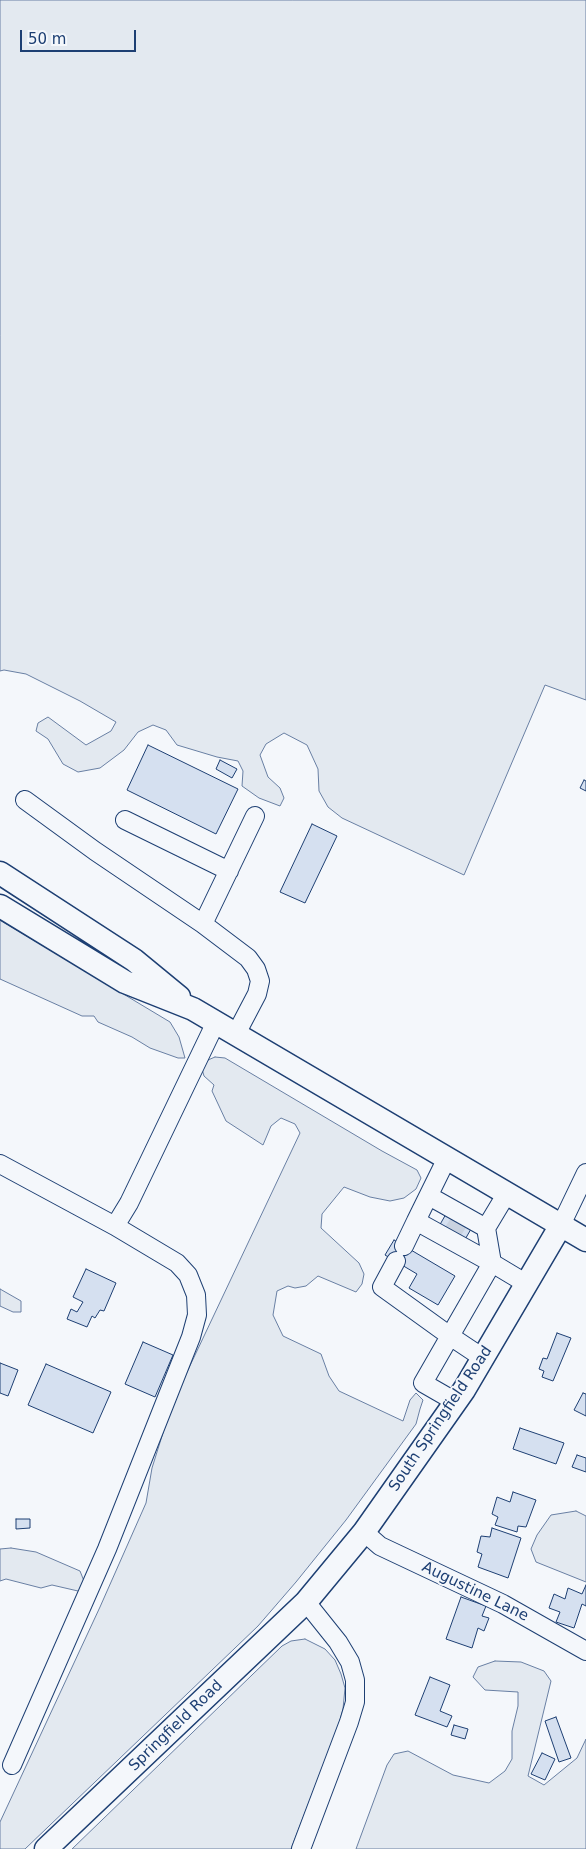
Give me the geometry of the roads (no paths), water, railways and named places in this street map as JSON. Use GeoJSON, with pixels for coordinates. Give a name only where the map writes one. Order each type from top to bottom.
{"type":"FeatureCollection","features":[{"type":"Feature","properties":{"kind":"main road"},"geometry":{"type":"LineString","coordinates":[[0,873],[134,960],[193,1009]]}},
{"type":"Feature","properties":{"kind":"main road"},"geometry":{"type":"LineString","coordinates":[[0,906],[125,982],[193,1009],[216,1022],[586,1240]]}},
{"type":"Feature","properties":{"kind":"main road","name":"South Springfield Road"},"geometry":{"type":"LineString","coordinates":[[306,1602],[364,1532],[456,1402],[484,1358],[561,1225]]}},
{"type":"Feature","properties":{"kind":"main road","name":"Springfield Road"},"geometry":{"type":"LineString","coordinates":[[46,1849],[306,1602]]}},
{"type":"Feature","properties":{"kind":"street"},"geometry":{"type":"LineString","coordinates":[[25,800],[95,851],[203,924],[248,958],[256,969],[260,982],[257,994],[236,1034]]}},
{"type":"Feature","properties":{"kind":"street"},"geometry":{"type":"LineString","coordinates":[[203,924],[255,816]]}},
{"type":"Feature","properties":{"kind":"street"},"geometry":{"type":"LineString","coordinates":[[125,820],[229,871]]}},
{"type":"Feature","properties":{"kind":"street"},"geometry":{"type":"LineString","coordinates":[[115,1226],[129,1202],[216,1022]]}},
{"type":"Feature","properties":{"kind":"street"},"geometry":{"type":"LineString","coordinates":[[447,1158],[382,1286],[450,1336],[484,1358]]}},
{"type":"Feature","properties":{"kind":"street"},"geometry":{"type":"LineString","coordinates":[[0,1164],[115,1226],[177,1263],[188,1276],[196,1295],[197,1315],[191,1337],[107,1549],[12,1765]]}},
{"type":"Feature","properties":{"kind":"street"},"geometry":{"type":"LineString","coordinates":[[561,1225],[586,1173]]}},
{"type":"Feature","properties":{"kind":"street"},"geometry":{"type":"LineString","coordinates":[[456,1402],[423,1383],[492,1263],[486,1228],[507,1193]]}},
{"type":"Feature","properties":{"kind":"street"},"geometry":{"type":"LineString","coordinates":[[429,1196],[455,1228],[492,1263],[527,1284]]}},
{"type":"Feature","properties":{"kind":"street"},"geometry":{"type":"LineString","coordinates":[[416,1221],[455,1228],[486,1228]]}},
{"type":"Feature","properties":{"kind":"street","name":"Augustine Lane"},"geometry":{"type":"LineString","coordinates":[[364,1532],[380,1546],[504,1604],[586,1651]]}},
{"type":"Feature","properties":{"kind":"street"},"geometry":{"type":"LineString","coordinates":[[301,1849],[355,1702],[355,1680],[350,1662],[338,1642],[306,1602]]}},
{"type":"Feature","properties":{"kind":"tunnel"},"geometry":{"type":"LineString","coordinates":[[450,1236],[459,1222]]}}]}
